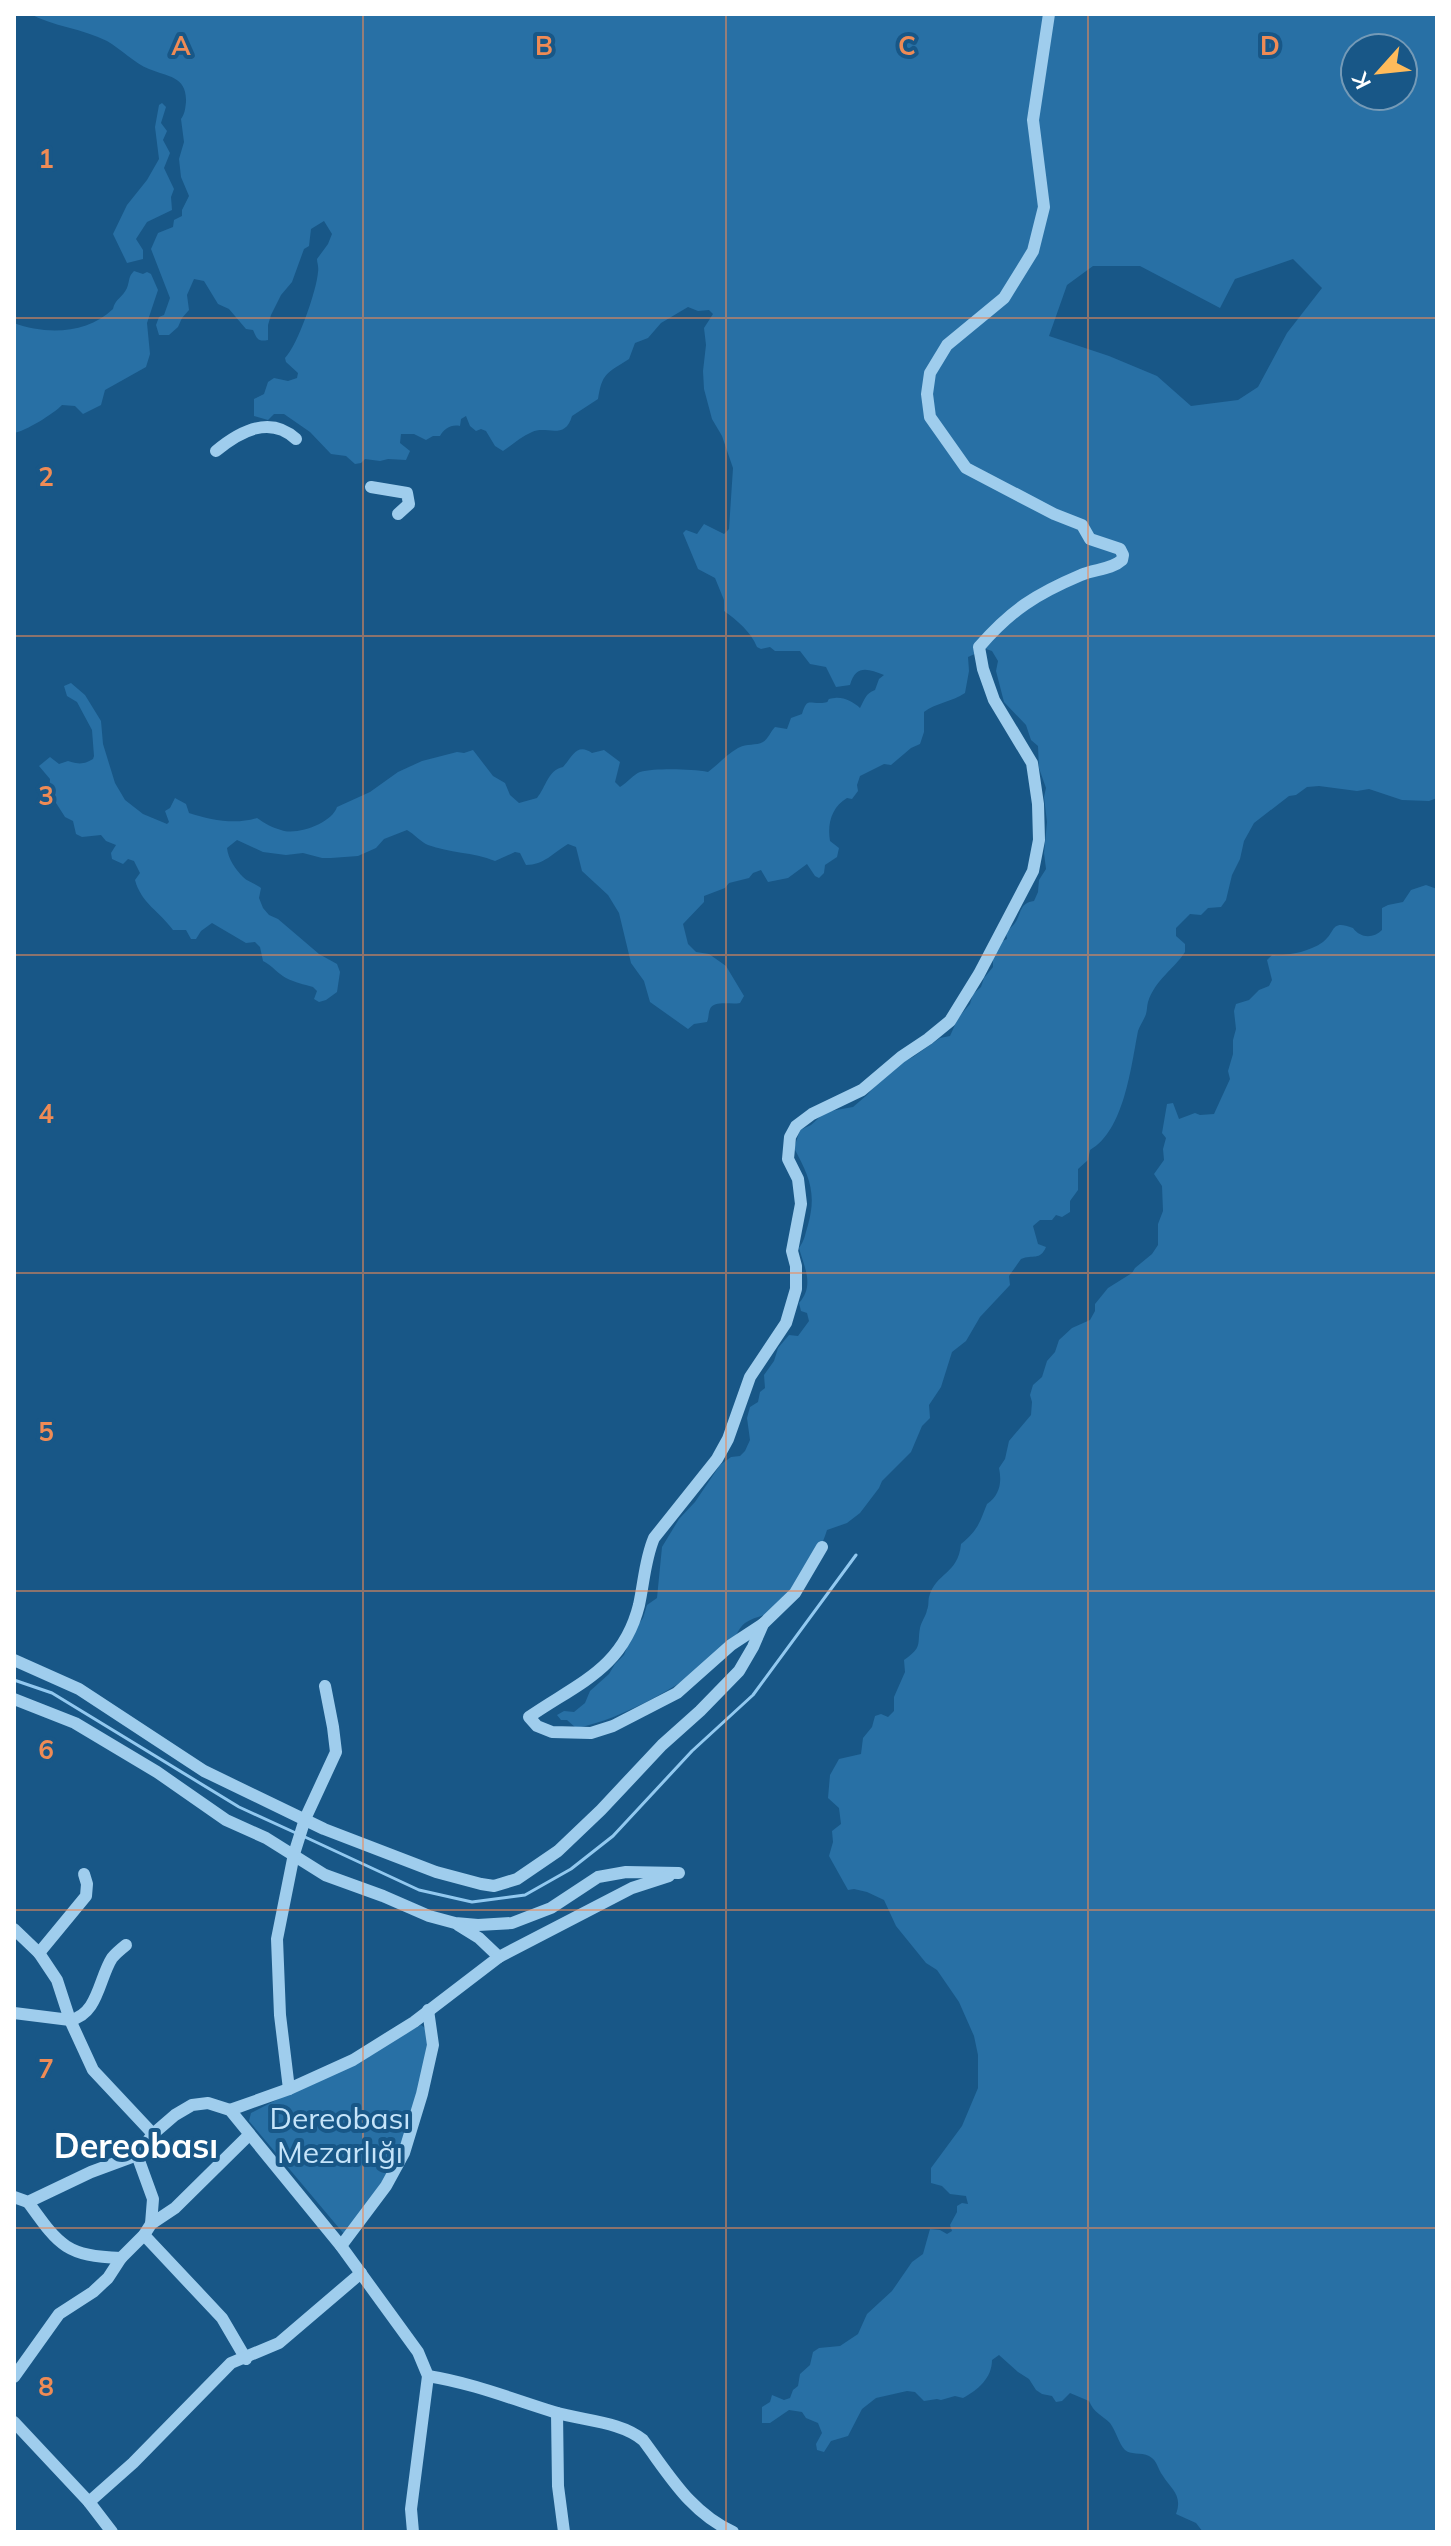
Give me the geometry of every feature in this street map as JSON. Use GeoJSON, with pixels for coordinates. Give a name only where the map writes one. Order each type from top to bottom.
{"type":"FeatureCollection","features":[{"type":"Feature","properties":{"kind":"street"},"geometry":{"type":"LineString","coordinates":[[822,1547],[795,1593],[763,1624],[731,1645],[677,1693],[613,1726],[591,1733],[552,1732],[537,1726],[529,1717],[598,1673],[615,1655],[638,1607],[654,1538],[717,1459],[728,1439],[750,1377],[786,1323],[796,1289],[796,1266],[792,1251],[801,1204],[798,1179],[788,1159],[790,1137],[796,1126],[825,1106],[862,1090],[950,1021],[1019,902],[1038,858],[1038,804],[1032,763],[994,700],[979,647],[1005,618],[1026,603],[1096,569],[1112,567],[1122,560],[1123,555],[1120,549],[1090,539],[1082,525],[1054,514],[966,468],[930,417],[927,394],[930,373],[941,353],[1004,298],[1033,251],[1044,207],[1033,120],[1049,14]]}},
{"type":"Feature","properties":{"kind":"street"},"geometry":{"type":"LineString","coordinates":[[216,451],[243,433],[263,426],[286,430],[296,439]]}},
{"type":"Feature","properties":{"kind":"street"},"geometry":{"type":"LineString","coordinates":[[371,487],[407,493],[409,504],[398,514]]}},
{"type":"Feature","properties":{"kind":"street"},"geometry":{"type":"LineString","coordinates":[[14,1660],[79,1689],[204,1771],[324,1829],[436,1872],[494,1886],[517,1879],[558,1851],[575,1835],[739,1671],[763,1624]]}},
{"type":"Feature","properties":{"kind":"street"},"geometry":{"type":"LineString","coordinates":[[289,2089],[280,2015],[277,1939],[294,1854],[305,1819],[336,1752],[325,1686]]}},
{"type":"Feature","properties":{"kind":"street"},"geometry":{"type":"LineString","coordinates":[[14,1699],[75,1723],[157,1772],[226,1820],[266,1838],[325,1875],[429,1916],[455,1923],[512,1923],[551,1908],[598,1877],[626,1872],[679,1873],[632,1888],[499,1957],[414,2022],[353,2060],[289,2089],[230,2110]]}},
{"type":"Feature","properties":{"kind":"street"},"geometry":{"type":"LineString","coordinates":[[39,1953],[86,1896],[84,1874]]}},
{"type":"Feature","properties":{"kind":"street"},"geometry":{"type":"LineString","coordinates":[[455,1923],[479,1938],[499,1957]]}},
{"type":"Feature","properties":{"kind":"street"},"geometry":{"type":"LineString","coordinates":[[14,1929],[39,1953],[57,1980],[70,2020],[93,2070],[153,2134]]}},
{"type":"Feature","properties":{"kind":"street"},"geometry":{"type":"LineString","coordinates":[[14,2013],[78,2019],[89,2009],[114,1955],[126,1945]]}},
{"type":"Feature","properties":{"kind":"street"},"geometry":{"type":"LineString","coordinates":[[341,2246],[386,2186],[404,2153],[433,2045],[428,2010]]}},
{"type":"Feature","properties":{"kind":"street"},"geometry":{"type":"LineString","coordinates":[[28,2202],[91,2172],[137,2155],[153,2134],[192,2105],[208,2103],[230,2110],[341,2246],[418,2352],[428,2376],[411,2509],[413,2532]]}},
{"type":"Feature","properties":{"kind":"street"},"geometry":{"type":"LineString","coordinates":[[14,2377],[59,2314],[93,2292],[108,2278],[121,2258],[148,2229],[175,2208],[249,2135]]}},
{"type":"Feature","properties":{"kind":"street"},"geometry":{"type":"LineString","coordinates":[[137,2155],[153,2199],[148,2229],[222,2318],[246,2359]]}},
{"type":"Feature","properties":{"kind":"street"},"geometry":{"type":"LineString","coordinates":[[14,2197],[28,2202],[50,2232],[70,2250],[92,2257],[121,2258]]}},
{"type":"Feature","properties":{"kind":"street"},"geometry":{"type":"LineString","coordinates":[[89,2502],[133,2463],[231,2363],[279,2343],[361,2273]]}},
{"type":"Feature","properties":{"kind":"street"},"geometry":{"type":"LineString","coordinates":[[428,2376],[462,2382],[557,2413],[632,2431],[643,2440],[695,2509],[733,2532]]}},
{"type":"Feature","properties":{"kind":"street"},"geometry":{"type":"LineString","coordinates":[[557,2413],[558,2486],[564,2532]]}},
{"type":"Feature","properties":{"kind":"street"},"geometry":{"type":"LineString","coordinates":[[14,2422],[89,2502],[112,2532]]}},
{"type":"Feature","properties":{"kind":"green space"},"geometry":{"type":"Polygon","coordinates":[[[30,14],[1437,14],[1437,798],[1429,801],[1402,800],[1369,789],[1307,787],[1289,796],[1254,823],[1244,841],[1226,900],[1221,907],[1208,908],[1201,915],[1190,914],[1176,928],[1176,936],[1185,944],[1185,952],[1151,994],[1138,1031],[1124,1097],[1111,1128],[1102,1141],[1090,1150],[1088,1160],[1078,1169],[1078,1190],[1070,1201],[1070,1212],[1062,1217],[1056,1215],[1052,1220],[1040,1220],[1033,1226],[1038,1244],[1046,1247],[1044,1251],[1039,1256],[1021,1259],[1009,1276],[1010,1285],[980,1317],[966,1341],[952,1352],[941,1387],[929,1405],[930,1418],[922,1426],[911,1452],[882,1481],[860,1513],[847,1523],[827,1530],[806,1575],[782,1604],[770,1613],[745,1623],[727,1648],[695,1673],[635,1708],[594,1724],[576,1728],[557,1715],[564,1711],[574,1712],[585,1703],[590,1691],[624,1655],[647,1605],[657,1598],[662,1547],[720,1465],[745,1451],[750,1440],[747,1418],[750,1407],[758,1402],[760,1392],[765,1388],[764,1375],[774,1361],[778,1348],[789,1335],[798,1336],[809,1321],[799,1303],[807,1283],[799,1248],[812,1203],[807,1176],[794,1148],[800,1130],[825,1112],[853,1107],[892,1067],[940,1038],[950,1036],[958,1018],[993,967],[998,943],[1007,939],[1006,932],[1015,923],[1023,906],[1034,901],[1039,880],[1046,869],[1046,788],[1039,768],[1038,746],[1031,740],[1026,725],[1004,702],[996,671],[998,661],[992,651],[986,649],[968,657],[965,693],[924,712],[924,732],[920,744],[891,765],[884,764],[860,776],[858,791],[834,811],[829,834],[830,841],[839,848],[837,857],[825,865],[824,873],[819,878],[807,864],[788,878],[768,882],[761,870],[704,896],[704,902],[683,924],[688,944],[696,952],[709,954],[726,966],[744,996],[740,1003],[712,1006],[707,1022],[694,1024],[688,1029],[650,1002],[644,981],[631,963],[619,913],[608,895],[582,871],[576,847],[568,844],[543,861],[526,865],[520,853],[515,852],[495,861],[428,845],[407,830],[384,839],[376,848],[358,856],[331,858],[303,853],[286,855],[263,852],[237,840],[227,848],[229,856],[243,877],[261,888],[259,898],[263,908],[319,954],[337,964],[340,972],[337,992],[319,1002],[314,999],[317,991],[313,987],[286,978],[263,961],[260,947],[255,942],[246,943],[212,923],[196,939],[191,939],[186,930],[173,930],[138,888],[135,880],[140,873],[134,861],[128,859],[123,864],[112,859],[111,853],[116,845],[101,835],[82,837],[76,834],[73,821],[65,817],[49,792],[50,779],[39,766],[50,757],[59,764],[68,761],[83,763],[94,756],[92,730],[77,702],[67,696],[64,686],[71,683],[85,695],[101,721],[103,744],[115,783],[125,800],[143,814],[167,824],[165,811],[175,798],[186,804],[189,813],[197,816],[232,821],[257,818],[278,829],[296,831],[321,823],[337,807],[370,792],[398,772],[422,761],[457,752],[473,750],[493,776],[505,783],[510,795],[519,803],[537,798],[554,772],[582,749],[592,753],[604,750],[620,762],[615,782],[620,787],[638,773],[647,771],[674,769],[708,772],[738,748],[763,742],[775,727],[787,729],[791,718],[802,714],[809,702],[825,703],[838,698],[860,708],[884,675],[859,671],[850,685],[836,687],[826,667],[810,664],[800,651],[757,647],[743,627],[724,611],[724,600],[715,578],[698,569],[683,533],[686,530],[697,534],[704,524],[724,534],[729,529],[733,468],[722,436],[712,419],[704,389],[704,328],[713,314],[709,310],[698,311],[688,307],[661,323],[648,338],[635,343],[629,359],[604,379],[598,399],[572,416],[565,428],[537,430],[503,451],[495,446],[486,431],[476,431],[470,426],[466,416],[461,419],[460,426],[451,426],[440,436],[426,440],[414,434],[401,434],[400,443],[410,451],[406,460],[365,459],[355,464],[346,456],[331,454],[310,432],[284,414],[274,414],[268,420],[254,416],[254,399],[264,394],[268,382],[274,378],[288,381],[297,378],[298,373],[285,358],[296,341],[311,303],[317,280],[317,259],[332,234],[324,221],[311,229],[309,246],[304,249],[292,282],[271,315],[268,340],[258,339],[253,330],[246,329],[229,309],[218,304],[204,281],[194,279],[187,295],[189,310],[169,335],[159,335],[156,325],[159,317],[164,315],[170,298],[151,249],[158,233],[173,227],[174,220],[182,216],[189,196],[181,177],[179,159],[184,142],[181,119],[185,111],[185,93],[180,82],[149,69],[107,41],[30,14]],[[1293,259],[1235,279],[1220,308],[1140,266],[1093,266],[1067,285],[1049,336],[1157,376],[1191,406],[1238,400],[1258,387],[1287,333],[1322,288],[1293,259]]]}},
{"type":"Feature","properties":{"kind":"green space"},"geometry":{"type":"Polygon","coordinates":[[[162,103],[166,107],[161,123],[167,131],[163,140],[170,153],[164,168],[174,189],[172,210],[147,222],[136,239],[143,250],[143,259],[127,263],[113,234],[127,205],[159,159],[155,127],[162,103]]]}},
{"type":"Feature","properties":{"kind":"green space"},"geometry":{"type":"Polygon","coordinates":[[[134,271],[151,274],[158,290],[147,323],[150,354],[146,367],[105,390],[101,405],[83,414],[75,406],[62,405],[39,422],[14,433],[14,323],[39,329],[66,330],[91,323],[113,309],[134,271]]]}},
{"type":"Feature","properties":{"kind":"green space"},"geometry":{"type":"Polygon","coordinates":[[[1426,885],[1437,889],[1437,2532],[1203,2532],[1196,2523],[1176,2514],[1177,2497],[1154,2460],[1125,2450],[1110,2423],[1089,2401],[1070,2393],[1062,2401],[1056,2402],[1052,2396],[1036,2390],[1029,2379],[999,2355],[992,2360],[990,2372],[983,2383],[963,2398],[955,2396],[924,2401],[915,2392],[907,2391],[876,2398],[862,2409],[848,2436],[831,2441],[824,2452],[817,2450],[816,2444],[822,2433],[818,2423],[806,2418],[802,2412],[789,2410],[770,2423],[762,2423],[762,2407],[770,2402],[772,2395],[784,2400],[790,2398],[798,2386],[800,2374],[810,2365],[813,2352],[819,2348],[840,2346],[858,2334],[867,2314],[892,2291],[912,2262],[923,2254],[930,2229],[947,2234],[952,2231],[950,2225],[957,2206],[968,2204],[966,2196],[950,2194],[942,2186],[931,2183],[931,2168],[962,2126],[978,2088],[978,2055],[974,2036],[959,2002],[937,1970],[926,1963],[896,1926],[884,1900],[867,1892],[848,1890],[829,1856],[832,1831],[841,1824],[839,1808],[828,1798],[830,1775],[839,1759],[861,1754],[863,1738],[872,1727],[875,1716],[881,1714],[888,1717],[894,1711],[894,1697],[905,1672],[904,1660],[918,1645],[932,1589],[956,1562],[961,1544],[975,1530],[987,1504],[997,1492],[999,1468],[1005,1459],[1009,1441],[1031,1415],[1033,1385],[1042,1377],[1059,1340],[1072,1328],[1090,1320],[1095,1304],[1108,1288],[1132,1273],[1158,1245],[1158,1224],[1163,1211],[1162,1186],[1154,1174],[1164,1160],[1166,1138],[1162,1133],[1167,1104],[1173,1103],[1179,1119],[1195,1113],[1214,1114],[1230,1079],[1228,1071],[1236,1029],[1236,1004],[1249,1000],[1259,990],[1269,986],[1272,980],[1267,960],[1272,955],[1311,948],[1323,942],[1340,925],[1353,928],[1363,935],[1375,935],[1382,930],[1382,908],[1403,902],[1411,890],[1426,885]]]}},
{"type":"Feature","properties":{"kind":"green space","name":"Dereobası Mezarlığı"},"geometry":{"type":"Polygon","coordinates":[[[421,2025],[429,2031],[427,2051],[406,2133],[374,2196],[344,2234],[249,2121],[251,2113],[421,2025]]]}},
{"type":"Feature","properties":{"kind":"waterway"},"geometry":{"type":"LineString","coordinates":[[305,1837],[419,1890],[472,1902],[525,1895],[571,1869],[613,1836],[692,1751],[753,1695],[856,1555]]}},
{"type":"Feature","properties":{"kind":"waterway"},"geometry":{"type":"LineString","coordinates":[[14,1680],[52,1693],[239,1807],[298,1834]]}},
{"type":"Feature","properties":{"kind":"district","name":"Dereobası"},"geometry":{"type":"Point","coordinates":[136,2145]}}]}
